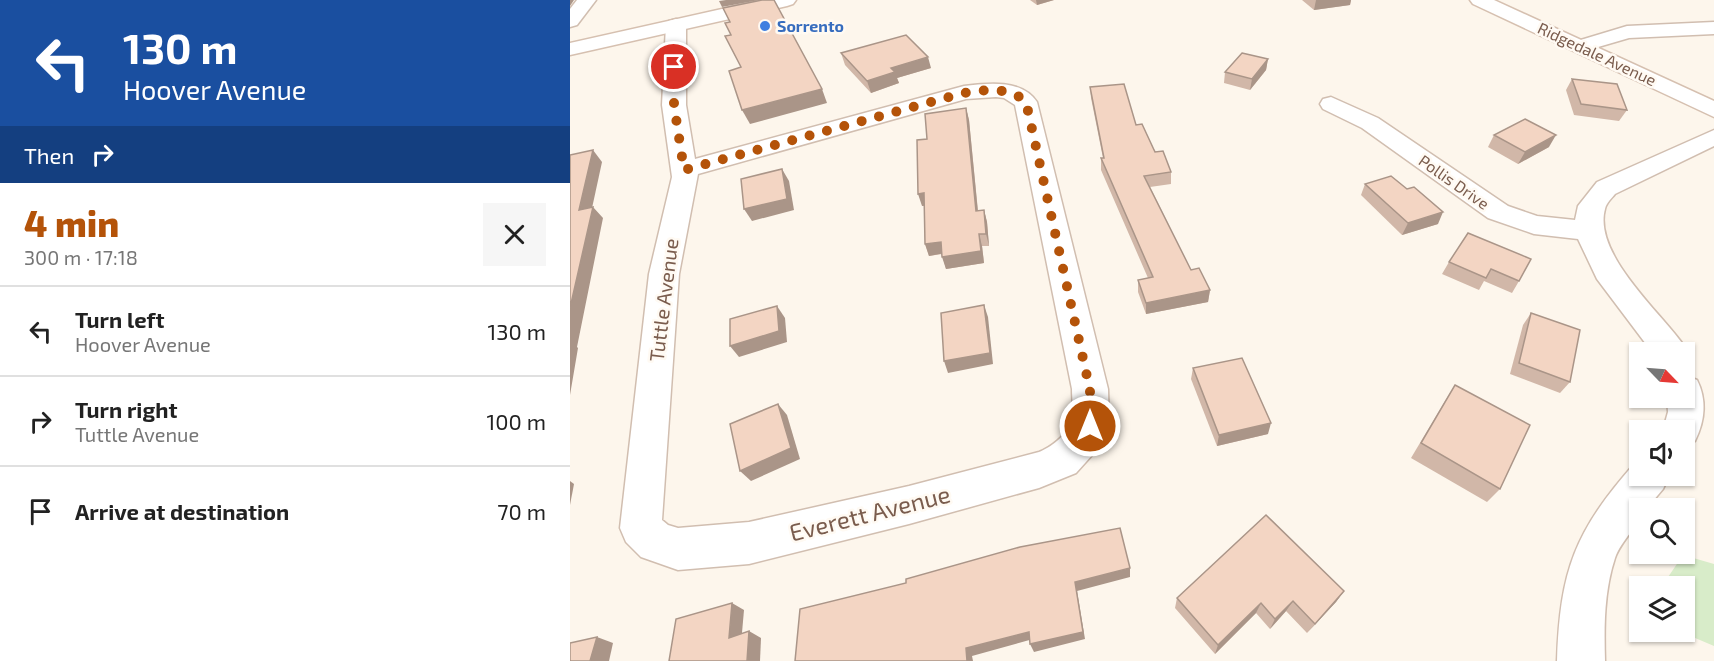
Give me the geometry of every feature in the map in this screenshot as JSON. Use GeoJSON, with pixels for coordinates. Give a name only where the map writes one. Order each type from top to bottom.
{"type":"FeatureCollection","features":[{"type":"Feature","properties":{"kind":"street"},"geometry":{"type":"LineString","coordinates":[[570,21],[587,0]]}},
{"type":"Feature","properties":{"kind":"street"},"geometry":{"type":"LineString","coordinates":[[570,49],[787,0]]}},
{"type":"Feature","properties":{"kind":"street","name":"Ridgedale Avenue"},"geometry":{"type":"LineString","coordinates":[[1479,0],[1714,110]]}},
{"type":"Feature","properties":{"kind":"street","name":"Tuttle Avenue"},"geometry":{"type":"LineString","coordinates":[[650,536],[641,528],[664,274],[685,177],[674,105],[676,25]]}},
{"type":"Feature","properties":{"kind":"street"},"geometry":{"type":"LineString","coordinates":[[1581,46],[1627,32],[1714,28]]}},
{"type":"Feature","properties":{"kind":"street","name":"Everett Avenue"},"geometry":{"type":"LineString","coordinates":[[650,536],[656,542],[678,549],[749,543],[909,506],[1039,470],[1062,461],[1081,441],[1090,426],[1090,390],[1026,102],[1019,96],[1009,92],[982,90],[964,93],[684,170]]}},
{"type":"Feature","properties":{"kind":"street","name":"Pollis Drive"},"geometry":{"type":"LineString","coordinates":[[1331,104],[1370,123],[1498,212],[1534,225],[1588,231]]}},
{"type":"Feature","properties":{"kind":"street"},"geometry":{"type":"LineString","coordinates":[[1662,342],[1598,255],[1588,231],[1588,210],[1597,194],[1606,188],[1714,137]]}},
{"type":"Feature","properties":{"kind":"street"},"geometry":{"type":"LineString","coordinates":[[1581,661],[1581,618],[1596,551],[1624,506],[1641,486]]}},
{"type":"Feature","properties":{"kind":"green space"},"geometry":{"type":"Polygon","coordinates":[[[1695,558],[1714,564],[1714,646],[1695,638],[1695,576],[1669,576],[1677,564],[1695,564],[1695,558]]]}},
{"type":"Feature","properties":{"kind":"building"},"geometry":{"type":"Polygon","coordinates":[[[762,0],[774,0],[822,89],[742,110],[729,71],[741,67],[725,36],[731,35],[725,23],[730,22],[723,8],[762,0]]]}},
{"type":"Feature","properties":{"kind":"building"},"geometry":{"type":"Polygon","coordinates":[[[906,35],[928,57],[891,68],[895,72],[867,81],[841,53],[906,35]]]}},
{"type":"Feature","properties":{"kind":"building"},"geometry":{"type":"Polygon","coordinates":[[[1242,53],[1268,59],[1252,79],[1225,72],[1242,53]]]}},
{"type":"Feature","properties":{"kind":"building"},"geometry":{"type":"Polygon","coordinates":[[[1572,79],[1617,84],[1627,110],[1581,104],[1572,79]]]}},
{"type":"Feature","properties":{"kind":"building"},"geometry":{"type":"Polygon","coordinates":[[[1124,84],[1136,125],[1142,124],[1155,152],[1163,151],[1171,172],[1144,176],[1191,270],[1199,268],[1210,290],[1146,303],[1138,280],[1153,277],[1101,158],[1104,158],[1090,87],[1124,84]]]}},
{"type":"Feature","properties":{"kind":"building"},"geometry":{"type":"Polygon","coordinates":[[[966,108],[976,211],[984,210],[986,234],[979,234],[981,251],[942,257],[941,242],[925,244],[924,193],[918,194],[917,140],[927,139],[925,114],[966,108]]]}},
{"type":"Feature","properties":{"kind":"building"},"geometry":{"type":"Polygon","coordinates":[[[1525,119],[1556,135],[1525,152],[1494,135],[1525,119]]]}},
{"type":"Feature","properties":{"kind":"building"},"geometry":{"type":"Polygon","coordinates":[[[593,150],[579,210],[593,207],[570,308],[570,155],[593,150]]]}},
{"type":"Feature","properties":{"kind":"building"},"geometry":{"type":"Polygon","coordinates":[[[782,169],[787,199],[744,209],[741,179],[782,169]]]}},
{"type":"Feature","properties":{"kind":"building"},"geometry":{"type":"Polygon","coordinates":[[[1391,176],[1407,189],[1414,187],[1443,212],[1408,223],[1365,184],[1391,176]]]}},
{"type":"Feature","properties":{"kind":"building"},"geometry":{"type":"Polygon","coordinates":[[[1468,233],[1531,259],[1519,281],[1491,269],[1486,278],[1449,262],[1468,233]]]}},
{"type":"Feature","properties":{"kind":"building"},"geometry":{"type":"Polygon","coordinates":[[[984,305],[990,353],[944,361],[941,313],[984,305]]]}},
{"type":"Feature","properties":{"kind":"building"},"geometry":{"type":"Polygon","coordinates":[[[777,306],[779,331],[730,346],[730,319],[777,306]]]}},
{"type":"Feature","properties":{"kind":"building"},"geometry":{"type":"Polygon","coordinates":[[[1531,313],[1580,330],[1570,382],[1519,363],[1531,313]]]}},
{"type":"Feature","properties":{"kind":"building"},"geometry":{"type":"Polygon","coordinates":[[[1242,358],[1271,423],[1219,435],[1193,368],[1242,358]]]}},
{"type":"Feature","properties":{"kind":"building"},"geometry":{"type":"Polygon","coordinates":[[[1455,385],[1530,425],[1500,489],[1421,443],[1455,385]]]}},
{"type":"Feature","properties":{"kind":"building"},"geometry":{"type":"Polygon","coordinates":[[[778,404],[791,448],[740,471],[730,424],[778,404]]]}},
{"type":"Feature","properties":{"kind":"building"},"geometry":{"type":"Polygon","coordinates":[[[1266,515],[1344,591],[1315,624],[1293,601],[1275,619],[1261,603],[1218,645],[1177,598],[1266,515]]]}},
{"type":"Feature","properties":{"kind":"building"},"geometry":{"type":"Polygon","coordinates":[[[1120,528],[1130,568],[1075,582],[1083,632],[1030,644],[1029,632],[966,648],[967,661],[795,661],[800,609],[906,583],[906,579],[1020,547],[1120,528]]]}},
{"type":"Feature","properties":{"kind":"building"},"geometry":{"type":"Polygon","coordinates":[[[732,603],[729,638],[749,631],[747,661],[669,661],[676,619],[732,603]]]}},
{"type":"Feature","properties":{"kind":"building"},"geometry":{"type":"Polygon","coordinates":[[[597,637],[590,661],[570,661],[570,643],[597,637]]]}},
{"type":"Feature","properties":{"kind":"place","name":"Sorrento"},"geometry":{"type":"Point","coordinates":[765,26]}},
{"type":"Feature","properties":{"kind":"route"},"geometry":{"type":"LineString","coordinates":[[674,67],[674,105],[684,170],[964,93],[997,90],[1019,96],[1026,102],[1090,390],[1090,426]]}}]}
